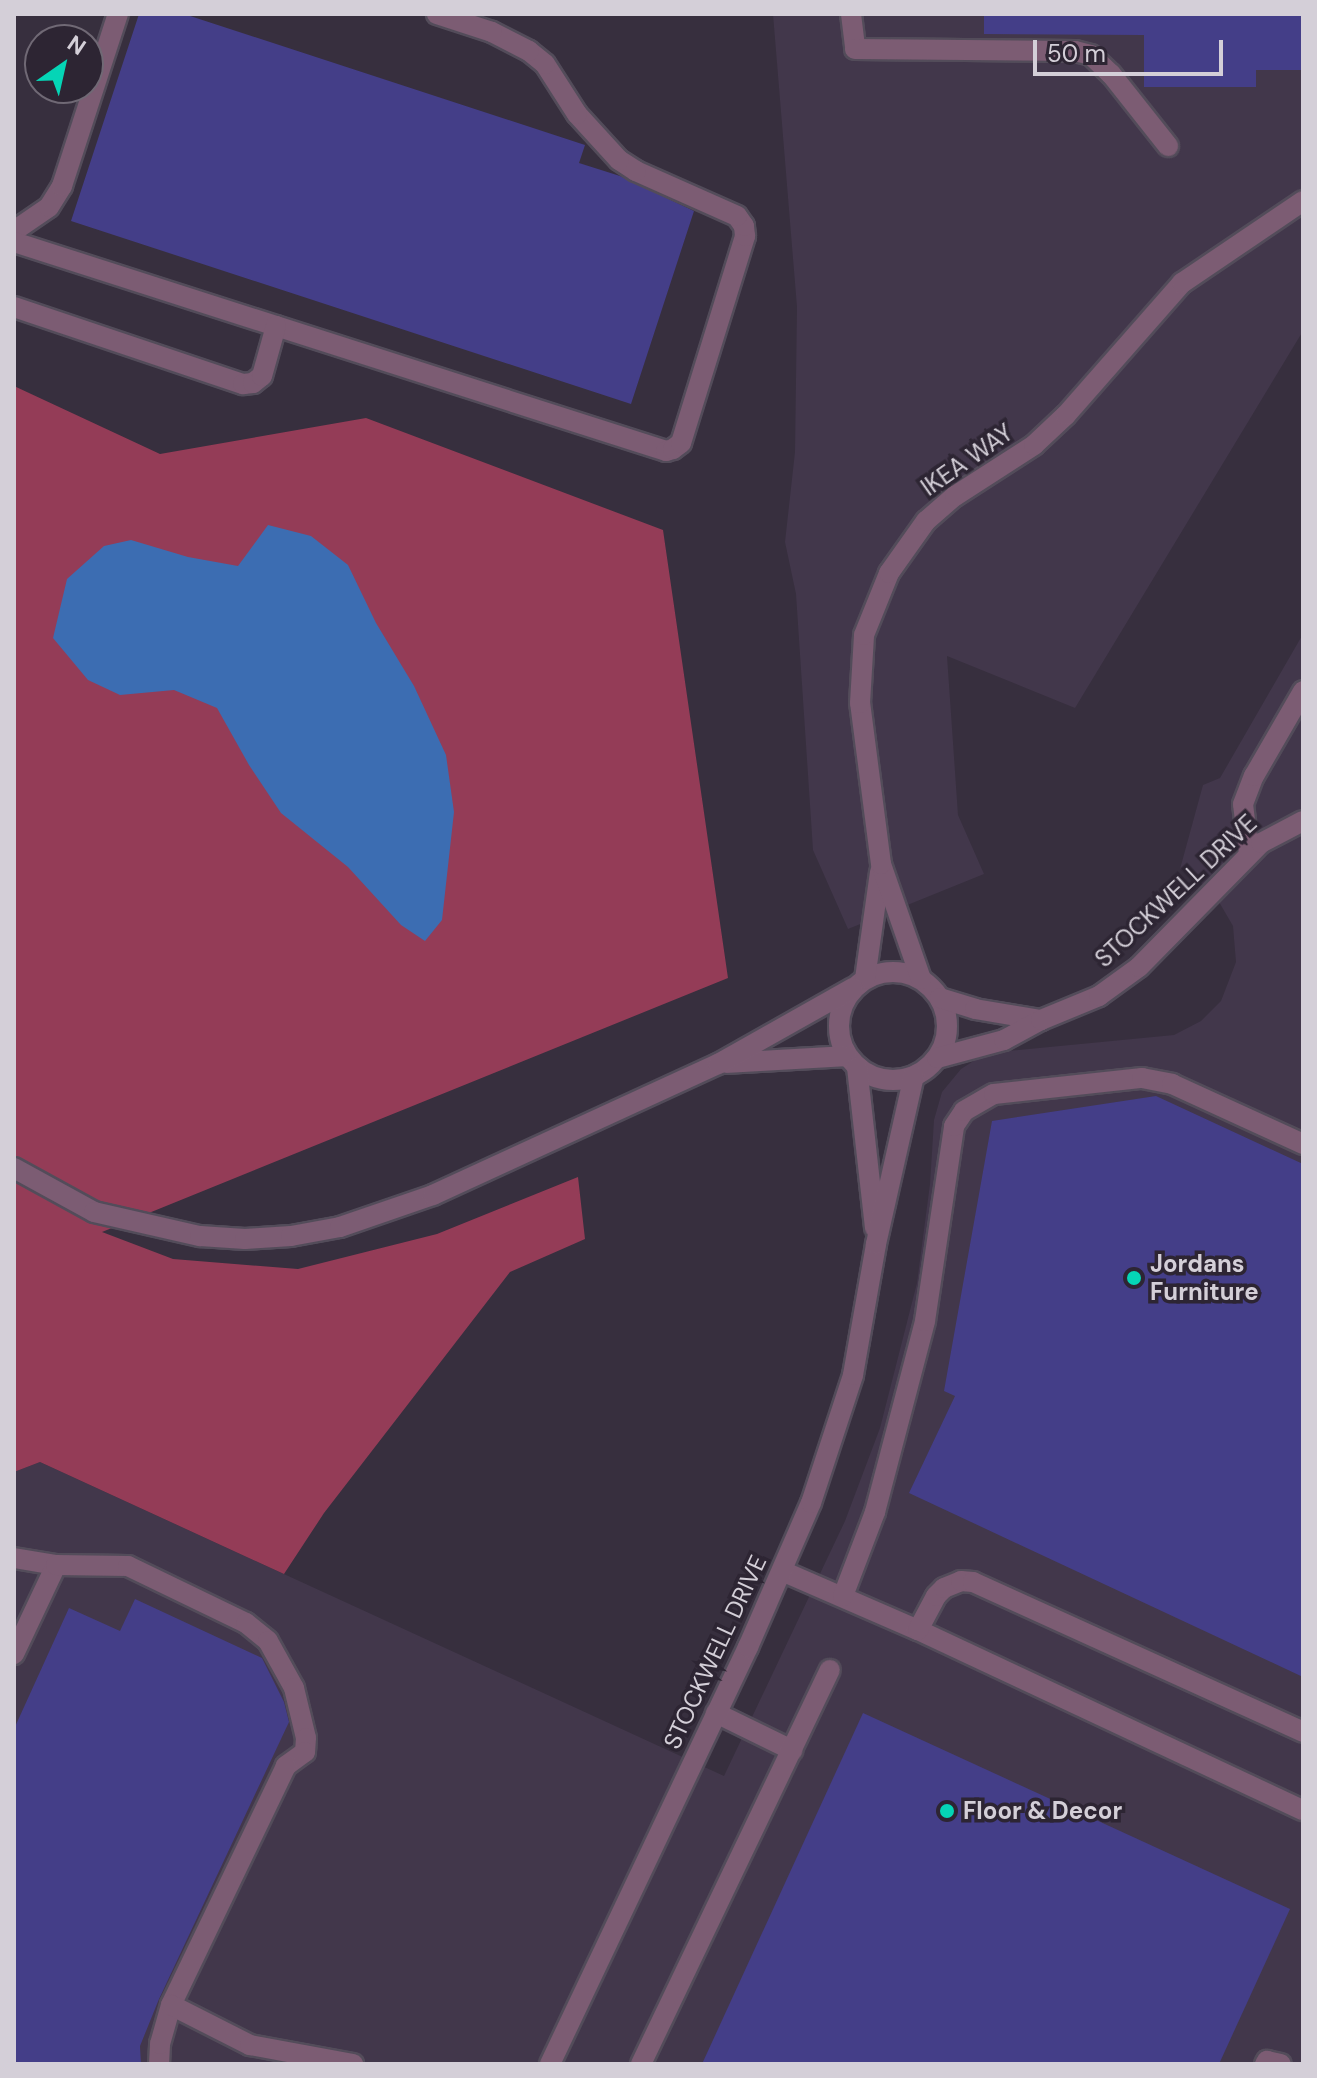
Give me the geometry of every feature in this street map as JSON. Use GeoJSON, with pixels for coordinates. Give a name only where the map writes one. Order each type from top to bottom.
{"type":"FeatureCollection","features":[{"type":"Feature","properties":{"kind":"street"},"geometry":{"type":"LineString","coordinates":[[14,231],[49,207],[62,186],[118,14]]}},
{"type":"Feature","properties":{"kind":"street"},"geometry":{"type":"LineString","coordinates":[[14,242],[666,451],[681,443],[745,236],[744,226],[737,216],[636,171],[619,160],[577,114],[545,64],[529,51],[492,32],[437,14]]}},
{"type":"Feature","properties":{"kind":"street"},"geometry":{"type":"LineString","coordinates":[[851,14],[855,49],[1075,51],[1091,55],[1111,74],[1168,146]]}},
{"type":"Feature","properties":{"kind":"street","name":"IKEA WAY"},"geometry":{"type":"LineString","coordinates":[[921,979],[881,864],[860,703],[861,659],[875,602],[906,544],[955,496],[1034,445],[1066,415],[1182,283],[1303,201]]}},
{"type":"Feature","properties":{"kind":"street"},"geometry":{"type":"LineString","coordinates":[[14,307],[243,384],[253,383],[262,376],[276,326]]}},
{"type":"Feature","properties":{"kind":"street"},"geometry":{"type":"LineString","coordinates":[[1249,853],[1243,804],[1254,776],[1303,691]]}},
{"type":"Feature","properties":{"kind":"street","name":"STOCKWELL DRIVE"},"geometry":{"type":"LineString","coordinates":[[937,1058],[1004,1040],[1041,1020],[1099,996],[1139,967],[1249,853],[1274,833],[1303,821]]}},
{"type":"Feature","properties":{"kind":"street","name":"IKEA WAY"},"geometry":{"type":"LineString","coordinates":[[859,983],[881,864]]}},
{"type":"Feature","properties":{"kind":"street"},"geometry":{"type":"LineString","coordinates":[[14,1168],[94,1212],[151,1227],[245,1239],[291,1236],[383,1214],[433,1195],[718,1064],[859,983],[887,972],[921,979],[940,998],[975,1009],[1041,1020]]}},
{"type":"Feature","properties":{"kind":"street"},"geometry":{"type":"LineString","coordinates":[[852,1061],[840,1039],[838,1021],[859,983]]}},
{"type":"Feature","properties":{"kind":"street"},"geometry":{"type":"LineString","coordinates":[[718,1064],[852,1061],[890,1080],[914,1076],[937,1058],[947,1028],[940,998]]}},
{"type":"Feature","properties":{"kind":"street","name":"STOCKWELL DRIVE"},"geometry":{"type":"LineString","coordinates":[[852,1061],[876,1244]]}},
{"type":"Feature","properties":{"kind":"street","name":"STOCKWELL DRIVE"},"geometry":{"type":"LineString","coordinates":[[550,2064],[782,1571],[840,1421],[863,1330],[876,1244],[914,1076]]}},
{"type":"Feature","properties":{"kind":"street"},"geometry":{"type":"LineString","coordinates":[[843,1596],[875,1512],[925,1321],[954,1126],[964,1111],[994,1094],[1142,1078],[1172,1084],[1303,1144]]}},
{"type":"Feature","properties":{"kind":"street"},"geometry":{"type":"LineString","coordinates":[[14,1558],[56,1565],[128,1566],[246,1623],[268,1641],[297,1698],[306,1738],[305,1752],[286,1766],[171,2005],[160,2044],[159,2064]]}},
{"type":"Feature","properties":{"kind":"street"},"geometry":{"type":"LineString","coordinates":[[14,1654],[56,1565]]}},
{"type":"Feature","properties":{"kind":"street"},"geometry":{"type":"LineString","coordinates":[[782,1571],[918,1630],[1303,1809]]}},
{"type":"Feature","properties":{"kind":"street"},"geometry":{"type":"LineString","coordinates":[[918,1630],[936,1596],[944,1588],[961,1581],[973,1582],[1303,1732]]}},
{"type":"Feature","properties":{"kind":"street"},"geometry":{"type":"LineString","coordinates":[[641,2064],[830,1670]]}},
{"type":"Feature","properties":{"kind":"street"},"geometry":{"type":"LineString","coordinates":[[716,1713],[792,1750]]}},
{"type":"Feature","properties":{"kind":"street"},"geometry":{"type":"LineString","coordinates":[[171,2005],[250,2045],[353,2064]]}},
{"type":"Feature","properties":{"kind":"street"},"geometry":{"type":"LineString","coordinates":[[1265,2064],[1267,2061],[1281,2064]]}},
{"type":"Feature","properties":{"kind":"shaded area"},"geometry":{"type":"Polygon","coordinates":[[[773,14],[1303,14],[1303,331],[1075,708],[947,656],[958,815],[984,874],[848,929],[813,850],[796,594],[785,542],[795,452],[797,307],[773,14]]]}},
{"type":"Feature","properties":{"kind":"shaded area"},"geometry":{"type":"Polygon","coordinates":[[[14,386],[160,454],[366,418],[663,530],[728,978],[102,1232],[173,1259],[298,1269],[437,1234],[578,1177],[585,1239],[510,1272],[324,1513],[284,1574],[40,1462],[14,1472],[14,386]]]}},
{"type":"Feature","properties":{"kind":"shaded area"},"geometry":{"type":"Polygon","coordinates":[[[1303,634],[1303,2064],[14,2064],[14,1472],[40,1462],[724,1776],[845,1521],[880,1428],[917,1283],[930,1184],[934,1120],[942,1092],[961,1069],[986,1053],[1174,1035],[1201,1021],[1221,1001],[1236,962],[1233,926],[1212,890],[1180,869],[1203,785],[1220,778],[1303,634]]]}},
{"type":"Feature","properties":{"kind":"water"},"geometry":{"type":"Polygon","coordinates":[[[268,525],[311,536],[348,565],[376,623],[414,686],[446,755],[454,812],[442,920],[425,941],[401,925],[348,867],[281,813],[217,708],[174,690],[120,695],[88,680],[53,638],[67,579],[104,546],[131,540],[188,557],[238,566],[268,525]]]}},
{"type":"Feature","properties":{"kind":"building"},"geometry":{"type":"Polygon","coordinates":[[[139,14],[184,14],[585,145],[579,163],[620,176],[694,211],[631,404],[71,221],[139,14]]]}},
{"type":"Feature","properties":{"kind":"building"},"geometry":{"type":"Polygon","coordinates":[[[984,14],[1303,14],[1303,70],[1256,70],[1256,87],[1144,87],[1144,35],[984,34],[984,14]]]}},
{"type":"Feature","properties":{"kind":"building","name":"Jordans Furniture"},"geometry":{"type":"Polygon","coordinates":[[[1156,1096],[1303,1164],[1303,1677],[909,1493],[955,1396],[944,1391],[992,1121],[1156,1096]]]}},
{"type":"Feature","properties":{"kind":"building"},"geometry":{"type":"Polygon","coordinates":[[[135,1599],[262,1658],[284,1702],[289,1722],[159,1999],[140,2046],[141,2064],[14,2064],[14,1729],[69,1608],[120,1631],[135,1599]]]}},
{"type":"Feature","properties":{"kind":"building","name":"Floor & Decor"},"geometry":{"type":"Polygon","coordinates":[[[863,1713],[1290,1909],[1219,2064],[702,2064],[863,1713]]]}},
{"type":"Feature","properties":{"kind":"place","name":"Jordans Furniture"},"geometry":{"type":"Point","coordinates":[1134,1278]}},
{"type":"Feature","properties":{"kind":"place","name":"Floor & Decor"},"geometry":{"type":"Point","coordinates":[947,1811]}}]}
